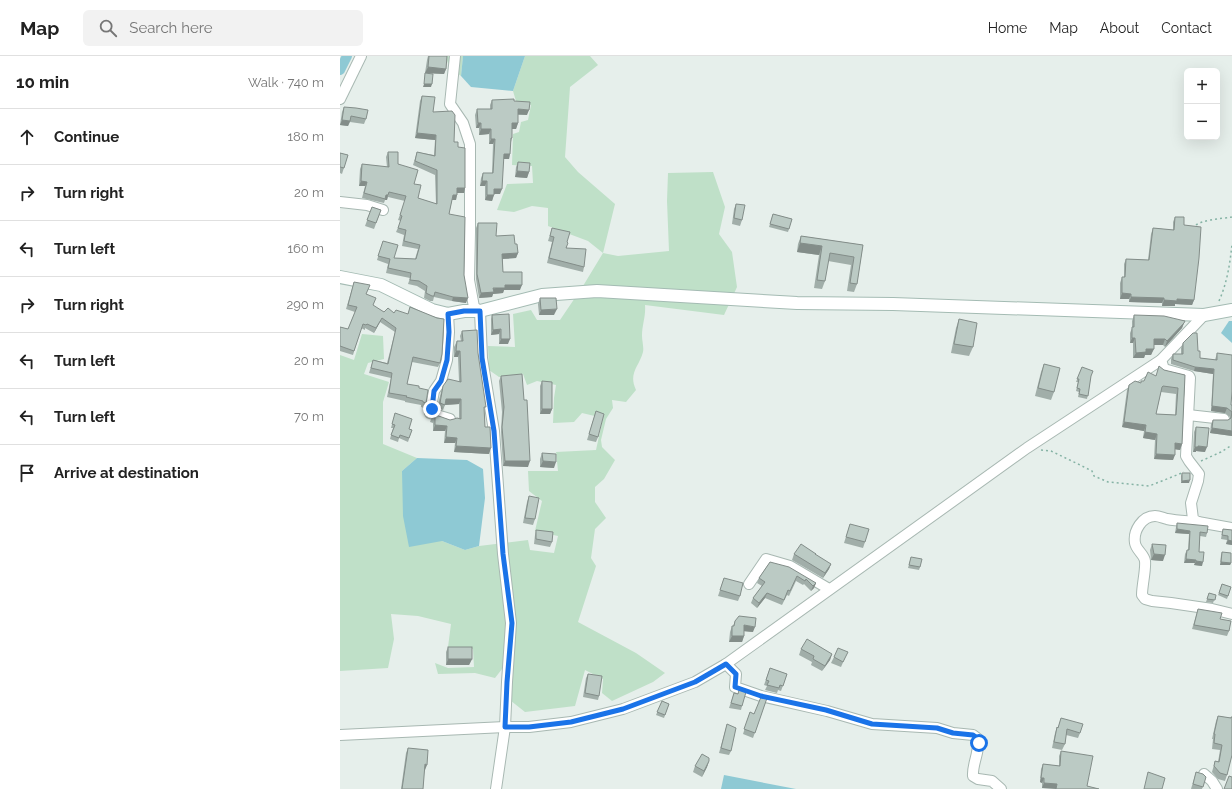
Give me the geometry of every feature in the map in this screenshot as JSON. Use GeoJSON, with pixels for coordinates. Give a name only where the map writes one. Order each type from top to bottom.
{"type":"FeatureCollection","features":[{"type":"Feature","properties":{"kind":"main road"},"geometry":{"type":"LineString","coordinates":[[340,277],[381,285],[432,310],[448,314],[464,311],[480,311],[542,295],[597,291],[797,303],[900,304],[1208,314],[1232,310]]}},
{"type":"Feature","properties":{"kind":"street"},"geometry":{"type":"LineString","coordinates":[[340,99],[361,56]]}},
{"type":"Feature","properties":{"kind":"street"},"geometry":{"type":"LineString","coordinates":[[455,56],[450,104],[463,123],[470,144],[470,232],[468,280],[474,307],[480,311],[482,358],[494,431],[502,547],[512,623],[505,727],[496,789]]}},
{"type":"Feature","properties":{"kind":"street"},"geometry":{"type":"LineString","coordinates":[[340,202],[367,205],[383,210]]}},
{"type":"Feature","properties":{"kind":"street"},"geometry":{"type":"LineString","coordinates":[[448,314],[449,332],[447,360],[441,381],[434,391],[430,413],[450,419]]}},
{"type":"Feature","properties":{"kind":"street"},"geometry":{"type":"LineString","coordinates":[[340,735],[529,727],[571,722],[623,709],[695,682],[726,664],[1030,446],[1161,360],[1208,314]]}},
{"type":"Feature","properties":{"kind":"street"},"geometry":{"type":"LineString","coordinates":[[1161,360],[1164,369],[1189,376],[1190,378],[1186,456],[1200,474],[1191,504],[1193,519],[1198,522]]}},
{"type":"Feature","properties":{"kind":"street"},"geometry":{"type":"LineString","coordinates":[[1188,415],[1224,419]]}},
{"type":"Feature","properties":{"kind":"street"},"geometry":{"type":"LineString","coordinates":[[1232,528],[1155,516],[1149,517],[1141,522],[1135,542],[1138,550],[1144,558],[1145,563],[1142,587],[1142,595],[1145,599],[1212,609],[1232,614]]}},
{"type":"Feature","properties":{"kind":"street"},"geometry":{"type":"LineString","coordinates":[[749,584],[766,559],[790,566],[830,589]]}},
{"type":"Feature","properties":{"kind":"street"},"geometry":{"type":"LineString","coordinates":[[726,664],[736,674],[735,687],[761,696],[826,710],[872,724],[937,728],[953,733],[973,735],[977,738],[979,743],[973,770],[974,776],[978,779],[992,781],[1001,789]]}},
{"type":"Feature","properties":{"kind":"street"},"geometry":{"type":"LineString","coordinates":[[1204,774],[1212,781],[1217,789]]}},
{"type":"Feature","properties":{"kind":"path"},"geometry":{"type":"LineString","coordinates":[[1189,233],[1192,228],[1202,222],[1232,217]]}},
{"type":"Feature","properties":{"kind":"path"},"geometry":{"type":"LineString","coordinates":[[1208,314],[1224,290],[1230,267],[1232,244]]}},
{"type":"Feature","properties":{"kind":"path"},"geometry":{"type":"LineString","coordinates":[[1030,446],[1039,450],[1051,451],[1078,464],[1092,472],[1094,476],[1108,482],[1149,486],[1172,477],[1232,445]]}},
{"type":"Feature","properties":{"kind":"green space"},"geometry":{"type":"Polygon","coordinates":[[[431,56],[463,56],[461,76],[449,67],[447,60],[431,56]]]}},
{"type":"Feature","properties":{"kind":"green space"},"geometry":{"type":"Polygon","coordinates":[[[525,56],[590,56],[598,65],[570,87],[565,157],[578,172],[615,204],[603,253],[588,241],[548,226],[548,208],[532,206],[514,212],[497,210],[507,184],[533,183],[532,166],[512,165],[513,134],[519,132],[521,122],[528,120],[531,105],[516,101],[513,91],[525,56]]]}},
{"type":"Feature","properties":{"kind":"green space"},"geometry":{"type":"Polygon","coordinates":[[[713,172],[725,207],[719,234],[732,252],[737,287],[724,315],[645,305],[642,332],[643,352],[635,370],[633,379],[636,390],[626,402],[612,400],[613,408],[606,419],[601,440],[602,447],[615,460],[604,479],[595,487],[595,502],[606,518],[595,529],[591,558],[596,566],[578,622],[636,653],[665,673],[653,682],[612,701],[602,693],[603,679],[585,670],[575,706],[525,712],[505,696],[502,669],[495,678],[475,673],[438,674],[435,663],[448,668],[474,667],[473,649],[448,647],[451,624],[418,616],[391,614],[394,639],[388,668],[340,671],[340,355],[354,360],[362,334],[383,336],[384,359],[368,363],[364,374],[389,382],[383,402],[383,444],[417,458],[402,471],[442,541],[465,550],[479,546],[528,540],[530,550],[554,553],[558,536],[535,531],[542,501],[529,491],[528,471],[558,471],[556,452],[596,450],[603,418],[582,413],[574,422],[553,423],[556,385],[537,381],[527,385],[523,374],[499,377],[489,370],[488,346],[515,347],[513,314],[531,310],[537,320],[560,320],[603,253],[618,256],[669,251],[667,201],[668,173],[713,172]]]}},
{"type":"Feature","properties":{"kind":"water"},"geometry":{"type":"Polygon","coordinates":[[[463,56],[525,56],[513,91],[471,87],[461,76],[463,56]]]}},
{"type":"Feature","properties":{"kind":"water"},"geometry":{"type":"Polygon","coordinates":[[[1229,321],[1232,321],[1232,343],[1221,333],[1229,321]]]}},
{"type":"Feature","properties":{"kind":"water"},"geometry":{"type":"Polygon","coordinates":[[[417,458],[467,460],[483,469],[485,498],[479,546],[465,550],[442,541],[409,547],[403,516],[402,471],[417,458]]]}},
{"type":"Feature","properties":{"kind":"water"},"geometry":{"type":"Polygon","coordinates":[[[724,775],[796,789],[721,789],[724,775]]]}},
{"type":"Feature","properties":{"kind":"building"},"geometry":{"type":"Polygon","coordinates":[[[429,56],[447,56],[446,69],[428,67],[429,56]]]}},
{"type":"Feature","properties":{"kind":"building"},"geometry":{"type":"Polygon","coordinates":[[[425,73],[433,74],[432,84],[424,84],[425,73]]]}},
{"type":"Feature","properties":{"kind":"building"},"geometry":{"type":"Polygon","coordinates":[[[422,96],[435,97],[433,112],[452,111],[455,115],[454,142],[458,142],[458,147],[465,148],[465,188],[457,188],[457,195],[453,195],[449,214],[465,217],[464,275],[468,298],[453,297],[435,292],[434,296],[432,296],[426,293],[427,286],[419,281],[410,280],[411,273],[388,268],[390,259],[378,256],[383,241],[398,245],[394,258],[416,259],[420,245],[404,241],[406,230],[398,228],[402,216],[400,215],[406,196],[389,192],[385,199],[364,193],[367,182],[361,181],[362,164],[389,167],[388,152],[398,152],[398,164],[418,170],[414,184],[421,185],[418,198],[437,204],[437,170],[415,161],[417,152],[435,156],[436,135],[417,133],[422,96]]]}},
{"type":"Feature","properties":{"kind":"building"},"geometry":{"type":"Polygon","coordinates":[[[514,99],[514,101],[530,102],[529,110],[518,109],[518,123],[512,123],[510,154],[504,154],[502,189],[494,189],[494,195],[487,195],[487,181],[482,181],[483,173],[493,173],[495,139],[491,139],[491,129],[481,129],[481,123],[478,123],[477,109],[492,109],[492,100],[514,99]]]}},
{"type":"Feature","properties":{"kind":"building"},"geometry":{"type":"Polygon","coordinates":[[[344,107],[368,110],[366,119],[351,116],[350,121],[342,120],[344,107]]]}},
{"type":"Feature","properties":{"kind":"building"},"geometry":{"type":"Polygon","coordinates":[[[340,153],[348,155],[344,168],[340,167],[340,153]]]}},
{"type":"Feature","properties":{"kind":"building"},"geometry":{"type":"Polygon","coordinates":[[[518,162],[530,163],[529,172],[517,171],[518,162]]]}},
{"type":"Feature","properties":{"kind":"building"},"geometry":{"type":"Polygon","coordinates":[[[736,204],[745,205],[742,220],[734,218],[736,204]]]}},
{"type":"Feature","properties":{"kind":"building"},"geometry":{"type":"Polygon","coordinates":[[[372,207],[381,210],[376,223],[367,220],[372,207]]]}},
{"type":"Feature","properties":{"kind":"building"},"geometry":{"type":"Polygon","coordinates":[[[773,214],[792,219],[789,229],[770,224],[773,214]]]}},
{"type":"Feature","properties":{"kind":"building"},"geometry":{"type":"Polygon","coordinates":[[[1175,217],[1184,217],[1184,225],[1201,227],[1194,300],[1177,299],[1177,301],[1164,300],[1164,298],[1131,297],[1131,294],[1122,293],[1122,277],[1125,277],[1126,259],[1149,260],[1153,228],[1174,230],[1175,217]]]}},
{"type":"Feature","properties":{"kind":"building"},"geometry":{"type":"Polygon","coordinates":[[[478,223],[497,223],[496,236],[514,235],[518,253],[502,254],[503,272],[522,272],[522,285],[505,285],[505,288],[493,288],[494,292],[481,293],[477,274],[478,223]]]}},
{"type":"Feature","properties":{"kind":"building"},"geometry":{"type":"Polygon","coordinates":[[[552,228],[570,232],[566,248],[586,249],[584,267],[549,258],[554,237],[550,236],[552,228]]]}},
{"type":"Feature","properties":{"kind":"building"},"geometry":{"type":"Polygon","coordinates":[[[801,236],[863,245],[857,284],[850,283],[854,257],[830,253],[825,281],[817,280],[822,246],[800,243],[801,236]]]}},
{"type":"Feature","properties":{"kind":"building"},"geometry":{"type":"Polygon","coordinates":[[[354,282],[370,285],[366,294],[376,298],[373,305],[384,312],[388,308],[394,313],[396,310],[408,314],[410,307],[437,318],[444,319],[440,363],[413,357],[407,384],[419,386],[419,388],[428,390],[426,403],[406,397],[407,396],[389,393],[392,373],[371,368],[373,360],[388,364],[396,328],[382,318],[376,328],[363,324],[354,351],[340,346],[340,327],[348,329],[357,307],[348,305],[354,282]]]}},
{"type":"Feature","properties":{"kind":"building"},"geometry":{"type":"Polygon","coordinates":[[[540,298],[556,298],[557,309],[541,310],[540,298]]]}},
{"type":"Feature","properties":{"kind":"building"},"geometry":{"type":"Polygon","coordinates":[[[509,314],[510,339],[501,339],[501,329],[493,330],[492,315],[509,314]]]}},
{"type":"Feature","properties":{"kind":"building"},"geometry":{"type":"Polygon","coordinates":[[[1134,315],[1164,316],[1185,321],[1167,341],[1165,339],[1154,339],[1154,349],[1146,349],[1146,352],[1136,353],[1135,338],[1132,338],[1134,315]]]}},
{"type":"Feature","properties":{"kind":"building"},"geometry":{"type":"Polygon","coordinates":[[[959,319],[977,323],[973,347],[954,344],[959,319]]]}},
{"type":"Feature","properties":{"kind":"building"},"geometry":{"type":"Polygon","coordinates":[[[477,330],[478,353],[486,407],[484,407],[485,427],[490,427],[491,448],[456,446],[457,438],[446,437],[447,426],[435,425],[435,417],[432,416],[433,414],[450,420],[457,418],[461,419],[461,399],[446,399],[445,405],[440,403],[443,386],[448,379],[461,382],[460,351],[456,351],[457,341],[463,341],[462,331],[477,330]]]}},
{"type":"Feature","properties":{"kind":"building"},"geometry":{"type":"Polygon","coordinates":[[[1193,333],[1197,333],[1200,358],[1217,360],[1217,353],[1232,355],[1232,412],[1227,408],[1212,406],[1214,369],[1195,367],[1173,360],[1173,354],[1183,354],[1183,343],[1193,333]]]}},
{"type":"Feature","properties":{"kind":"building"},"geometry":{"type":"Polygon","coordinates":[[[1044,364],[1060,368],[1054,392],[1038,388],[1044,364]]]}},
{"type":"Feature","properties":{"kind":"building"},"geometry":{"type":"Polygon","coordinates":[[[1159,366],[1164,370],[1185,375],[1182,444],[1175,443],[1175,455],[1156,454],[1157,434],[1145,432],[1146,425],[1124,422],[1129,385],[1135,381],[1141,383],[1141,381],[1144,381],[1148,372],[1156,376],[1159,366]],[[1162,387],[1156,414],[1176,415],[1178,388],[1162,387]]]}},
{"type":"Feature","properties":{"kind":"building"},"geometry":{"type":"Polygon","coordinates":[[[1082,367],[1093,371],[1088,396],[1079,394],[1080,389],[1077,388],[1079,379],[1077,379],[1082,367]]]}},
{"type":"Feature","properties":{"kind":"building"},"geometry":{"type":"Polygon","coordinates":[[[522,374],[524,400],[527,400],[530,461],[505,461],[502,427],[504,407],[501,376],[522,374]]]}},
{"type":"Feature","properties":{"kind":"building"},"geometry":{"type":"Polygon","coordinates":[[[542,381],[552,382],[552,409],[542,409],[542,381]]]}},
{"type":"Feature","properties":{"kind":"building"},"geometry":{"type":"Polygon","coordinates":[[[596,411],[604,414],[598,437],[589,434],[596,411]]]}},
{"type":"Feature","properties":{"kind":"building"},"geometry":{"type":"Polygon","coordinates":[[[1232,412],[1232,431],[1212,428],[1213,420],[1228,420],[1231,418],[1232,412]]]}},
{"type":"Feature","properties":{"kind":"building"},"geometry":{"type":"Polygon","coordinates":[[[395,413],[412,419],[409,429],[412,430],[409,438],[400,435],[399,438],[391,435],[395,425],[392,424],[395,413]]]}},
{"type":"Feature","properties":{"kind":"building"},"geometry":{"type":"Polygon","coordinates":[[[1196,427],[1209,428],[1207,447],[1195,447],[1196,427]]]}},
{"type":"Feature","properties":{"kind":"building"},"geometry":{"type":"Polygon","coordinates":[[[542,453],[556,454],[556,462],[543,461],[542,453]]]}},
{"type":"Feature","properties":{"kind":"building"},"geometry":{"type":"Polygon","coordinates":[[[1182,473],[1190,473],[1190,480],[1182,481],[1182,473]]]}},
{"type":"Feature","properties":{"kind":"building"},"geometry":{"type":"Polygon","coordinates":[[[529,496],[539,498],[535,519],[525,518],[529,496]]]}},
{"type":"Feature","properties":{"kind":"building"},"geometry":{"type":"Polygon","coordinates":[[[1177,523],[1208,526],[1207,533],[1200,532],[1199,552],[1204,552],[1203,562],[1186,559],[1187,550],[1189,550],[1190,531],[1177,529],[1177,523]]]}},
{"type":"Feature","properties":{"kind":"building"},"geometry":{"type":"Polygon","coordinates":[[[850,524],[869,529],[865,542],[846,537],[850,524]]]}},
{"type":"Feature","properties":{"kind":"building"},"geometry":{"type":"Polygon","coordinates":[[[1223,529],[1232,530],[1232,541],[1228,540],[1228,536],[1222,535],[1223,529]]]}},
{"type":"Feature","properties":{"kind":"building"},"geometry":{"type":"Polygon","coordinates":[[[536,530],[553,532],[552,542],[536,539],[536,530]]]}},
{"type":"Feature","properties":{"kind":"building"},"geometry":{"type":"Polygon","coordinates":[[[801,544],[831,564],[825,573],[794,554],[801,544]]]}},
{"type":"Feature","properties":{"kind":"building"},"geometry":{"type":"Polygon","coordinates":[[[1152,544],[1166,545],[1165,555],[1154,554],[1152,544]]]}},
{"type":"Feature","properties":{"kind":"building"},"geometry":{"type":"Polygon","coordinates":[[[1222,552],[1231,553],[1231,563],[1221,562],[1222,552]]]}},
{"type":"Feature","properties":{"kind":"building"},"geometry":{"type":"Polygon","coordinates":[[[911,557],[922,559],[920,567],[909,565],[911,557]]]}},
{"type":"Feature","properties":{"kind":"building"},"geometry":{"type":"Polygon","coordinates":[[[770,562],[789,567],[816,583],[813,586],[806,579],[805,581],[797,576],[790,591],[788,590],[784,600],[767,593],[759,603],[753,598],[765,582],[759,578],[770,562]]]}},
{"type":"Feature","properties":{"kind":"building"},"geometry":{"type":"Polygon","coordinates":[[[724,578],[743,583],[740,596],[720,590],[724,578]]]}},
{"type":"Feature","properties":{"kind":"building"},"geometry":{"type":"Polygon","coordinates":[[[1222,584],[1231,587],[1228,596],[1219,593],[1222,584]]]}},
{"type":"Feature","properties":{"kind":"building"},"geometry":{"type":"Polygon","coordinates":[[[1209,593],[1216,595],[1215,600],[1207,599],[1209,593]]]}},
{"type":"Feature","properties":{"kind":"building"},"geometry":{"type":"Polygon","coordinates":[[[1198,609],[1222,613],[1220,619],[1231,621],[1229,631],[1194,625],[1198,609]]]}},
{"type":"Feature","properties":{"kind":"building"},"geometry":{"type":"Polygon","coordinates":[[[739,616],[756,618],[755,627],[744,625],[744,636],[732,636],[732,626],[734,626],[735,621],[739,616]]]}},
{"type":"Feature","properties":{"kind":"building"},"geometry":{"type":"Polygon","coordinates":[[[807,639],[832,654],[825,666],[813,659],[814,656],[801,649],[807,639]]]}},
{"type":"Feature","properties":{"kind":"building"},"geometry":{"type":"Polygon","coordinates":[[[448,647],[472,647],[472,659],[448,659],[448,647]]]}},
{"type":"Feature","properties":{"kind":"building"},"geometry":{"type":"Polygon","coordinates":[[[838,648],[848,652],[843,662],[834,657],[838,648]]]}},
{"type":"Feature","properties":{"kind":"building"},"geometry":{"type":"Polygon","coordinates":[[[770,668],[787,674],[783,686],[780,685],[779,688],[767,685],[769,681],[766,680],[770,668]]]}},
{"type":"Feature","properties":{"kind":"building"},"geometry":{"type":"Polygon","coordinates":[[[588,674],[602,676],[599,696],[585,693],[588,674]]]}},
{"type":"Feature","properties":{"kind":"building"},"geometry":{"type":"Polygon","coordinates":[[[739,690],[746,692],[742,706],[731,703],[734,693],[738,694],[739,690]]]}},
{"type":"Feature","properties":{"kind":"building"},"geometry":{"type":"Polygon","coordinates":[[[761,697],[767,698],[755,733],[744,729],[750,712],[754,714],[761,697]]]}},
{"type":"Feature","properties":{"kind":"building"},"geometry":{"type":"Polygon","coordinates":[[[662,701],[669,704],[665,715],[657,712],[662,701]]]}},
{"type":"Feature","properties":{"kind":"building"},"geometry":{"type":"Polygon","coordinates":[[[1218,716],[1232,717],[1232,755],[1227,775],[1220,773],[1214,766],[1215,761],[1219,762],[1222,745],[1214,743],[1214,734],[1218,716]]]}},
{"type":"Feature","properties":{"kind":"building"},"geometry":{"type":"Polygon","coordinates":[[[1061,718],[1083,724],[1080,733],[1067,729],[1065,744],[1054,742],[1057,727],[1058,728],[1061,718]]]}},
{"type":"Feature","properties":{"kind":"building"},"geometry":{"type":"Polygon","coordinates":[[[727,724],[736,728],[731,751],[721,748],[727,724]]]}},
{"type":"Feature","properties":{"kind":"building"},"geometry":{"type":"Polygon","coordinates":[[[408,748],[428,750],[423,789],[402,789],[408,748]]]}},
{"type":"Feature","properties":{"kind":"building"},"geometry":{"type":"Polygon","coordinates":[[[1061,751],[1093,756],[1087,786],[1099,789],[1056,789],[1057,784],[1044,783],[1044,778],[1041,778],[1043,764],[1060,766],[1061,751]]]}},
{"type":"Feature","properties":{"kind":"building"},"geometry":{"type":"Polygon","coordinates":[[[702,754],[709,758],[704,771],[695,766],[702,754]]]}},
{"type":"Feature","properties":{"kind":"building"},"geometry":{"type":"Polygon","coordinates":[[[1148,772],[1165,778],[1162,789],[1144,789],[1148,772]]]}},
{"type":"Feature","properties":{"kind":"building"},"geometry":{"type":"Polygon","coordinates":[[[1196,772],[1203,774],[1206,777],[1203,787],[1193,784],[1196,772]]]}},
{"type":"Feature","properties":{"kind":"building"},"geometry":{"type":"Polygon","coordinates":[[[1229,776],[1232,777],[1232,789],[1224,789],[1229,776]]]}},
{"type":"Feature","properties":{"kind":"waterway"},"geometry":{"type":"LineString","coordinates":[[340,70],[347,56]]}},
{"type":"Feature","properties":{"kind":"route"},"geometry":{"type":"LineString","coordinates":[[432,409],[434,391],[441,381],[447,360],[449,332],[448,314],[464,311],[480,311],[482,358],[494,431],[503,554],[512,623],[505,727],[529,727],[571,722],[623,709],[695,682],[726,664],[734,670],[736,674],[735,687],[761,696],[826,710],[872,724],[937,728],[953,733],[973,735],[977,738],[979,743]]}}]}
